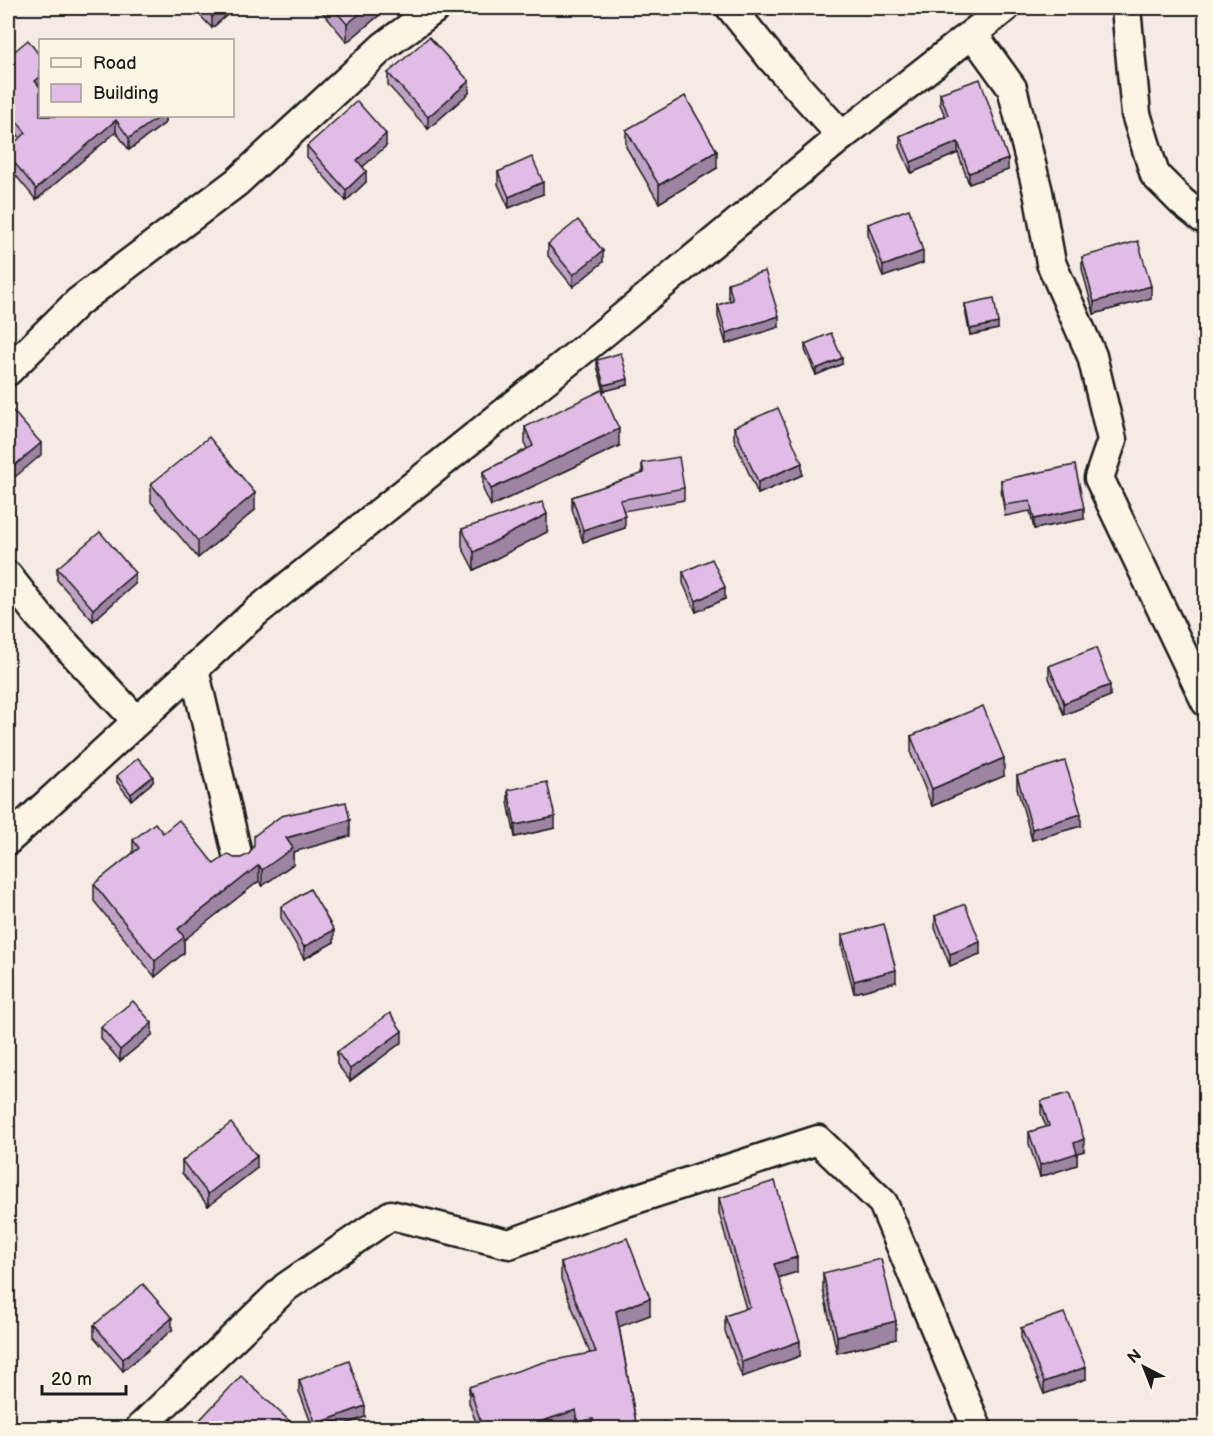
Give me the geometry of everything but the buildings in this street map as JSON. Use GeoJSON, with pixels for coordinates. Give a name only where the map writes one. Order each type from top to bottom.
{"type":"FeatureCollection","features":[{"type":"Feature","properties":{"kind":"street"},"geometry":{"type":"LineString","coordinates":[[8,371],[78,303],[237,182],[384,46],[436,8]]}},
{"type":"Feature","properties":{"kind":"street"},"geometry":{"type":"LineString","coordinates":[[731,8],[772,59],[842,136]]}},
{"type":"Feature","properties":{"kind":"street"},"geometry":{"type":"LineString","coordinates":[[8,840],[256,612],[600,336],[842,136],[1005,8]]}},
{"type":"Feature","properties":{"kind":"street"},"geometry":{"type":"LineString","coordinates":[[1126,8],[1136,114],[1155,175],[1182,202],[1202,218],[1206,218]]}},
{"type":"Feature","properties":{"kind":"street"},"geometry":{"type":"LineString","coordinates":[[973,34],[1011,88],[1038,192],[1051,263],[1092,356],[1112,440],[1099,478],[1206,702]]}},
{"type":"Feature","properties":{"kind":"street"},"geometry":{"type":"LineString","coordinates":[[8,576],[39,616],[137,722]]}},
{"type":"Feature","properties":{"kind":"street"},"geometry":{"type":"LineString","coordinates":[[194,669],[238,858]]}},
{"type":"Feature","properties":{"kind":"street"},"geometry":{"type":"LineString","coordinates":[[140,1428],[286,1287],[391,1215],[508,1244],[617,1205],[818,1140],[883,1203],[976,1428]]}}]}
